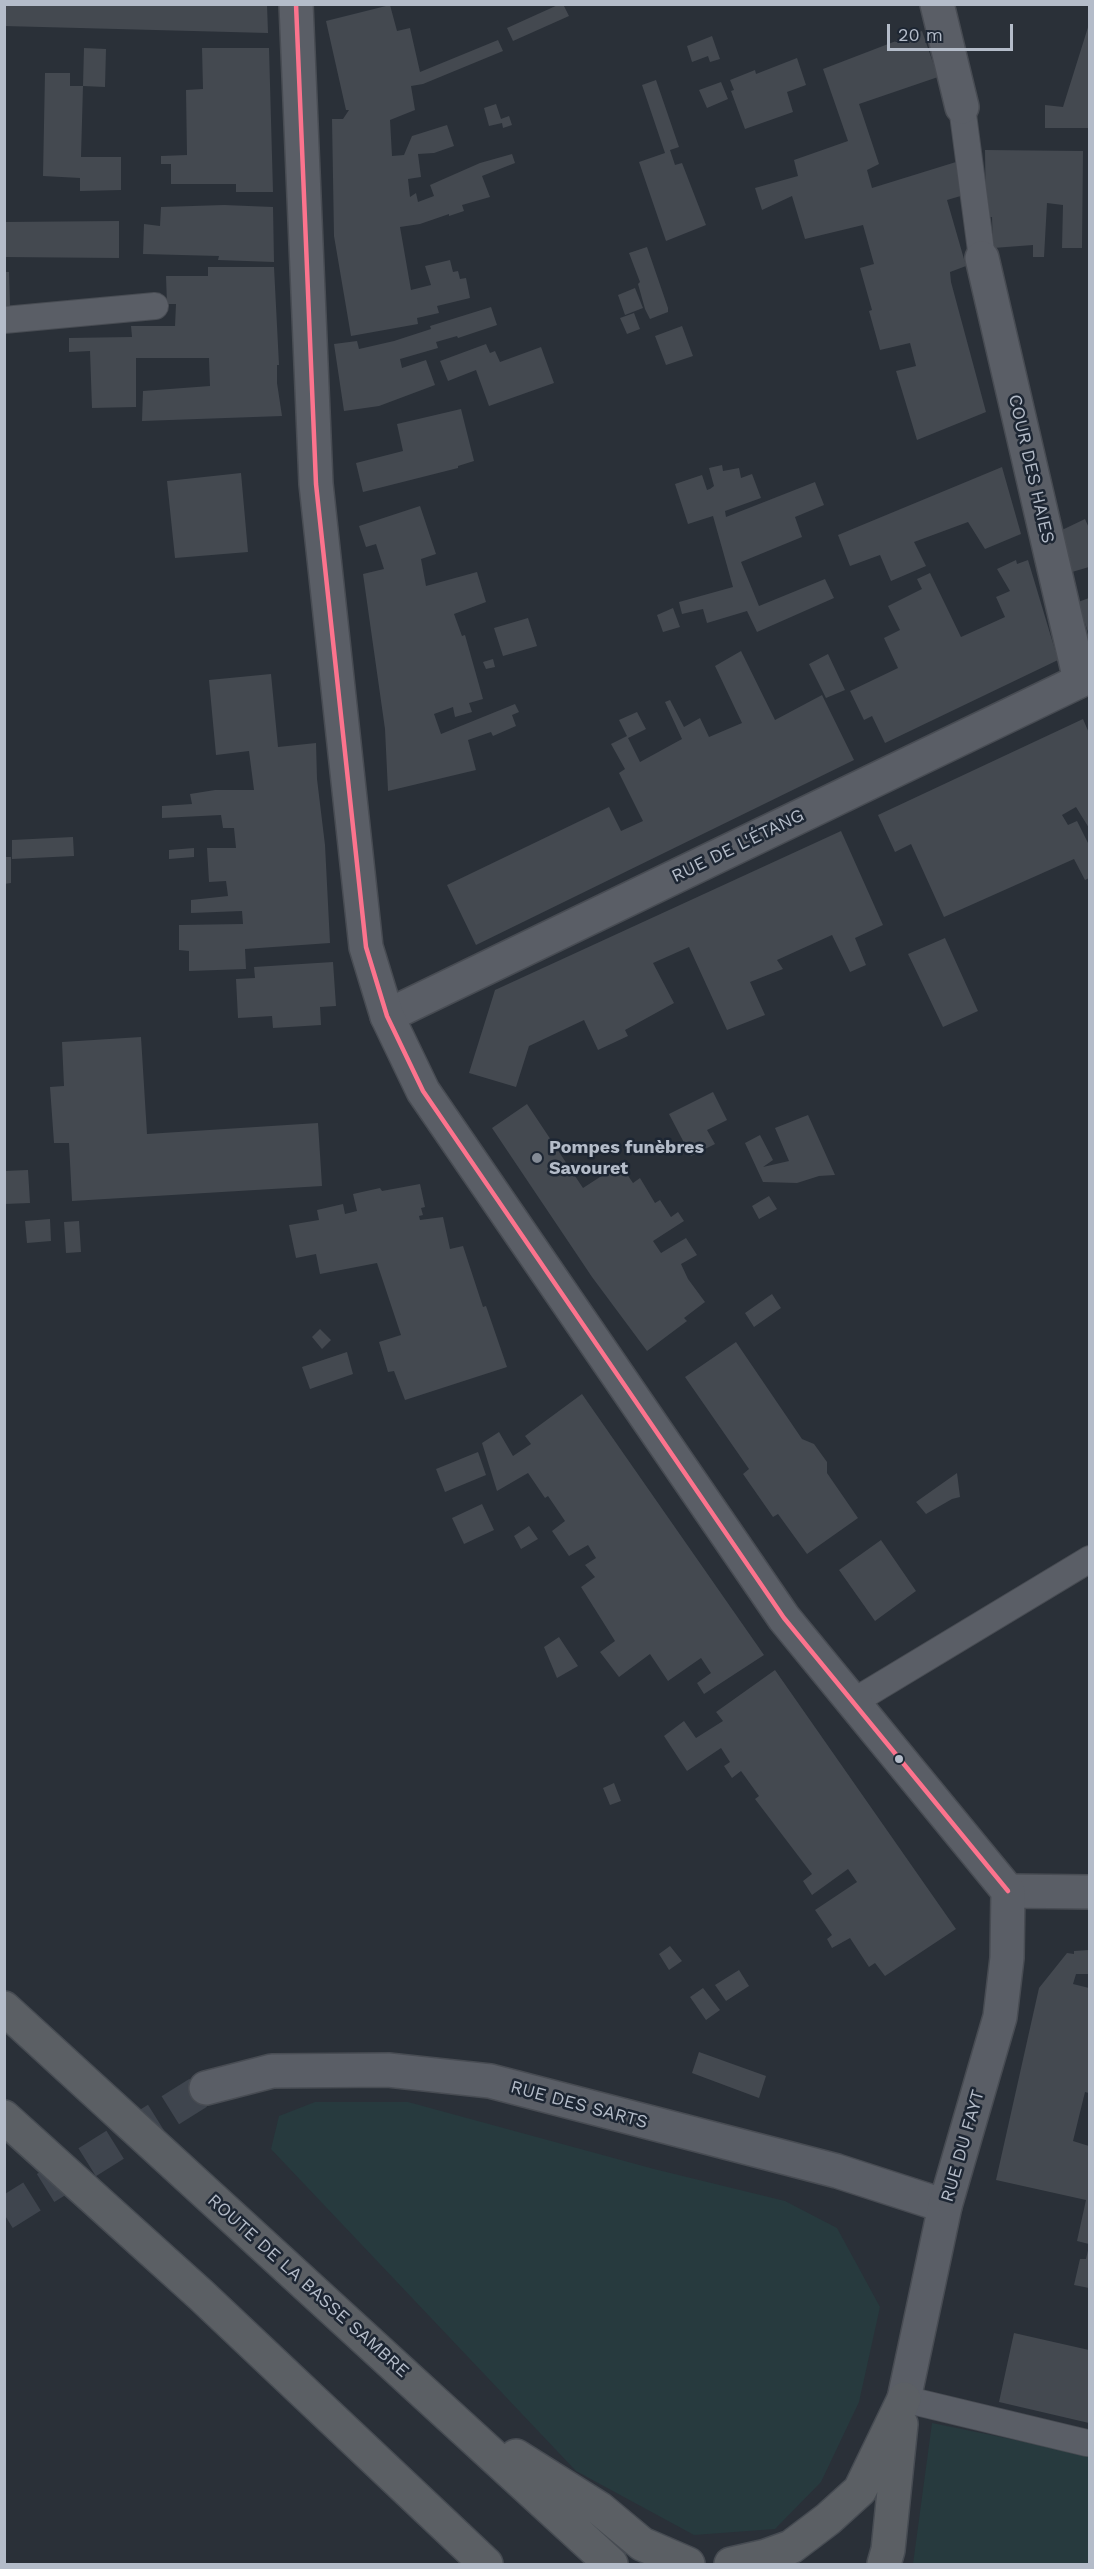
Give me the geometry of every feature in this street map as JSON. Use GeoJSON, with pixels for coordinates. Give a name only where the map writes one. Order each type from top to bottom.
{"type":"FeatureCollection","features":[{"type":"Feature","properties":{"kind":"highway","name":"ROUTE DE LA BASSE SAMBRE"},"geometry":{"type":"LineString","coordinates":[[4,2008],[611,2565]]}},
{"type":"Feature","properties":{"kind":"highway"},"geometry":{"type":"LineString","coordinates":[[4,2117],[201,2295],[486,2565]]}},
{"type":"Feature","properties":{"kind":"highway"},"geometry":{"type":"LineString","coordinates":[[731,2565],[791,2547],[828,2519],[860,2490],[904,2399]]}},
{"type":"Feature","properties":{"kind":"highway"},"geometry":{"type":"LineString","coordinates":[[884,2565],[888,2550],[904,2399]]}},
{"type":"Feature","properties":{"kind":"highway"},"geometry":{"type":"LineString","coordinates":[[447,2413],[600,2509],[642,2544],[688,2565]]}},
{"type":"Feature","properties":{"kind":"street"},"geometry":{"type":"LineString","coordinates":[[296,4],[316,484],[366,947],[387,1016],[423,1091],[784,1618],[1008,1891],[1089,1892]]}},
{"type":"Feature","properties":{"kind":"street"},"geometry":{"type":"LineString","coordinates":[[937,4],[962,107]]}},
{"type":"Feature","properties":{"kind":"street","name":"COUR DES HAIES"},"geometry":{"type":"LineString","coordinates":[[982,258],[1085,678]]}},
{"type":"Feature","properties":{"kind":"street","name":"RUE DE L'ÉTANG"},"geometry":{"type":"LineString","coordinates":[[387,1016],[1085,678]]}},
{"type":"Feature","properties":{"kind":"street","name":"RUE DU FAYT"},"geometry":{"type":"LineString","coordinates":[[904,2399],[945,2206],[1000,2017],[1007,1958],[1008,1891]]}},
{"type":"Feature","properties":{"kind":"street","name":"RUE DES SARTS"},"geometry":{"type":"LineString","coordinates":[[206,2088],[272,2071],[388,2070],[490,2082],[837,2171],[945,2206]]}},
{"type":"Feature","properties":{"kind":"lane"},"geometry":{"type":"LineString","coordinates":[[962,107],[982,258]]}},
{"type":"Feature","properties":{"kind":"lane"},"geometry":{"type":"LineString","coordinates":[[4,321],[155,306]]}},
{"type":"Feature","properties":{"kind":"lane"},"geometry":{"type":"LineString","coordinates":[[853,1702],[1089,1559]]}},
{"type":"Feature","properties":{"kind":"lane"},"geometry":{"type":"LineString","coordinates":[[904,2399],[1087,2443]]}},
{"type":"Feature","properties":{"kind":"green space"},"geometry":{"type":"Polygon","coordinates":[[[315,2102],[408,2102],[654,2169],[785,2201],[837,2228],[880,2307],[859,2402],[821,2482],[775,2529],[694,2535],[576,2471],[271,2149],[279,2116],[315,2102]]]}},
{"type":"Feature","properties":{"kind":"green space"},"geometry":{"type":"Polygon","coordinates":[[[932,2423],[1089,2455],[1089,2564],[913,2564],[932,2423]]]}},
{"type":"Feature","properties":{"kind":"building"},"geometry":{"type":"Polygon","coordinates":[[[4,4],[267,4],[268,33],[4,26],[4,4]]]}},
{"type":"Feature","properties":{"kind":"building"},"geometry":{"type":"Polygon","coordinates":[[[563,4],[569,16],[513,41],[507,28],[563,4]]]}},
{"type":"Feature","properties":{"kind":"building"},"geometry":{"type":"Polygon","coordinates":[[[390,5],[397,31],[410,28],[420,72],[498,40],[503,51],[423,84],[411,86],[415,110],[390,120],[392,156],[404,155],[412,136],[447,125],[454,146],[434,153],[418,154],[421,177],[408,179],[410,197],[416,193],[418,202],[434,196],[430,185],[480,163],[512,154],[515,163],[482,176],[490,197],[462,205],[464,211],[449,216],[449,214],[420,224],[400,227],[411,290],[431,285],[425,266],[450,260],[453,272],[458,271],[460,279],[466,278],[470,298],[437,306],[439,313],[417,318],[418,324],[351,336],[334,236],[332,119],[343,119],[349,110],[346,110],[326,21],[390,5]]]}},
{"type":"Feature","properties":{"kind":"building"},"geometry":{"type":"Polygon","coordinates":[[[1089,24],[1089,128],[1045,128],[1045,105],[1063,107],[1089,24]]]}},
{"type":"Feature","properties":{"kind":"building"},"geometry":{"type":"Polygon","coordinates":[[[922,31],[938,77],[859,104],[879,164],[867,170],[872,188],[956,162],[964,195],[947,200],[966,266],[950,272],[951,282],[986,412],[917,440],[896,371],[916,366],[910,343],[880,350],[860,268],[874,264],[863,225],[805,239],[792,196],[762,210],[755,188],[798,176],[794,160],[848,141],[823,69],[922,31]]]}},
{"type":"Feature","properties":{"kind":"building"},"geometry":{"type":"Polygon","coordinates":[[[712,36],[720,59],[710,62],[708,56],[692,62],[687,46],[712,36]]]}},
{"type":"Feature","properties":{"kind":"building"},"geometry":{"type":"Polygon","coordinates":[[[84,48],[106,49],[105,87],[83,86],[84,48]]]}},
{"type":"Feature","properties":{"kind":"building"},"geometry":{"type":"Polygon","coordinates":[[[202,48],[269,48],[273,192],[236,192],[236,184],[171,184],[171,164],[161,164],[161,156],[187,155],[186,90],[203,89],[202,48]]]}},
{"type":"Feature","properties":{"kind":"building"},"geometry":{"type":"Polygon","coordinates":[[[797,58],[806,85],[787,92],[793,112],[745,129],[731,91],[734,90],[730,80],[755,70],[756,74],[797,58]]]}},
{"type":"Feature","properties":{"kind":"building"},"geometry":{"type":"Polygon","coordinates":[[[45,73],[70,73],[70,86],[83,86],[81,157],[121,157],[121,190],[80,191],[80,178],[43,176],[45,73]]]}},
{"type":"Feature","properties":{"kind":"building"},"geometry":{"type":"Polygon","coordinates":[[[656,80],[679,147],[670,150],[675,165],[682,163],[706,225],[666,241],[639,162],[665,153],[642,85],[656,80]]]}},
{"type":"Feature","properties":{"kind":"building"},"geometry":{"type":"Polygon","coordinates":[[[721,82],[728,99],[707,108],[699,90],[721,82]]]}},
{"type":"Feature","properties":{"kind":"building"},"geometry":{"type":"Polygon","coordinates":[[[496,104],[501,119],[509,116],[512,125],[503,128],[502,123],[489,126],[484,108],[496,104]]]}},
{"type":"Feature","properties":{"kind":"building"},"geometry":{"type":"Polygon","coordinates":[[[985,150],[1083,151],[1082,248],[1062,248],[1063,205],[1047,203],[1044,257],[1033,257],[1033,245],[993,248],[992,217],[986,217],[985,150]]]}},
{"type":"Feature","properties":{"kind":"building"},"geometry":{"type":"Polygon","coordinates":[[[224,205],[273,207],[274,262],[218,260],[219,256],[143,254],[144,224],[160,226],[161,207],[224,205]]]}},
{"type":"Feature","properties":{"kind":"building"},"geometry":{"type":"Polygon","coordinates":[[[119,221],[119,258],[4,257],[4,222],[119,221]]]}},
{"type":"Feature","properties":{"kind":"building"},"geometry":{"type":"Polygon","coordinates":[[[647,247],[668,308],[668,312],[650,319],[629,253],[647,247]]]}},
{"type":"Feature","properties":{"kind":"building"},"geometry":{"type":"Polygon","coordinates":[[[208,267],[274,267],[279,365],[277,365],[277,383],[282,416],[142,421],[143,391],[210,386],[209,358],[136,358],[136,407],[92,408],[90,351],[69,352],[69,338],[132,337],[131,326],[175,326],[176,304],[167,304],[166,276],[208,276],[208,267]]]}},
{"type":"Feature","properties":{"kind":"building"},"geometry":{"type":"Polygon","coordinates":[[[4,272],[9,272],[10,306],[4,306],[4,272]]]}},
{"type":"Feature","properties":{"kind":"building"},"geometry":{"type":"Polygon","coordinates":[[[635,288],[643,308],[625,315],[618,295],[635,288]]]}},
{"type":"Feature","properties":{"kind":"building"},"geometry":{"type":"Polygon","coordinates":[[[491,307],[497,325],[458,338],[457,336],[436,342],[438,348],[400,359],[402,368],[426,360],[435,385],[379,406],[344,411],[334,344],[357,341],[359,349],[394,341],[431,329],[430,326],[491,307]]]}},
{"type":"Feature","properties":{"kind":"building"},"geometry":{"type":"Polygon","coordinates":[[[634,313],[640,329],[627,334],[620,318],[634,313]]]}},
{"type":"Feature","properties":{"kind":"building"},"geometry":{"type":"Polygon","coordinates":[[[682,326],[693,356],[666,365],[655,336],[682,326]]]}},
{"type":"Feature","properties":{"kind":"building"},"geometry":{"type":"Polygon","coordinates":[[[486,344],[490,353],[495,351],[500,362],[541,347],[554,383],[489,406],[476,370],[448,381],[440,361],[486,344]]]}},
{"type":"Feature","properties":{"kind":"building"},"geometry":{"type":"Polygon","coordinates":[[[461,409],[474,461],[458,466],[458,468],[363,492],[356,463],[403,451],[397,424],[461,409]]]}},
{"type":"Feature","properties":{"kind":"building"},"geometry":{"type":"Polygon","coordinates":[[[722,465],[723,471],[739,468],[741,478],[752,474],[761,498],[725,511],[726,517],[815,482],[824,505],[795,517],[802,537],[741,562],[759,606],[825,579],[834,598],[757,632],[747,611],[707,623],[703,609],[682,614],[679,602],[733,587],[713,516],[688,524],[675,484],[702,475],[707,490],[710,489],[714,486],[709,468],[722,465]]]}},
{"type":"Feature","properties":{"kind":"building"},"geometry":{"type":"Polygon","coordinates":[[[1002,467],[1021,534],[985,549],[968,522],[914,542],[926,566],[891,581],[880,555],[850,566],[838,535],[1002,467]]]}},
{"type":"Feature","properties":{"kind":"building"},"geometry":{"type":"Polygon","coordinates":[[[241,473],[248,552],[175,558],[167,481],[241,473]]]}},
{"type":"Feature","properties":{"kind":"building"},"geometry":{"type":"Polygon","coordinates":[[[420,506],[436,554],[421,559],[426,586],[477,572],[486,602],[454,614],[462,636],[465,635],[483,699],[469,703],[472,712],[455,717],[453,707],[434,714],[441,734],[515,704],[519,712],[512,715],[516,726],[493,736],[491,732],[468,740],[476,770],[388,791],[385,729],[363,574],[384,569],[376,544],[366,547],[359,526],[420,506]]]}},
{"type":"Feature","properties":{"kind":"building"},"geometry":{"type":"Polygon","coordinates":[[[1085,519],[1089,528],[1089,567],[1072,572],[1062,530],[1085,519]]]}},
{"type":"Feature","properties":{"kind":"building"},"geometry":{"type":"Polygon","coordinates":[[[1016,560],[1017,564],[1028,560],[1058,660],[885,743],[872,716],[864,720],[850,691],[898,668],[884,638],[900,630],[888,606],[922,589],[917,579],[930,573],[961,637],[1005,617],[996,597],[1010,591],[997,569],[1016,560]]]}},
{"type":"Feature","properties":{"kind":"building"},"geometry":{"type":"Polygon","coordinates":[[[1089,598],[1089,635],[1078,602],[1089,598]]]}},
{"type":"Feature","properties":{"kind":"building"},"geometry":{"type":"Polygon","coordinates":[[[673,608],[680,627],[663,632],[657,615],[673,608]]]}},
{"type":"Feature","properties":{"kind":"building"},"geometry":{"type":"Polygon","coordinates":[[[528,618],[537,646],[503,656],[494,628],[528,618]]]}},
{"type":"Feature","properties":{"kind":"building"},"geometry":{"type":"Polygon","coordinates":[[[741,651],[775,720],[822,695],[854,760],[476,945],[447,885],[609,807],[621,831],[643,821],[619,773],[625,769],[611,744],[627,736],[619,720],[637,712],[646,729],[628,738],[640,762],[682,739],[665,702],[670,700],[684,727],[700,718],[709,737],[742,723],[715,666],[741,651]]]}},
{"type":"Feature","properties":{"kind":"building"},"geometry":{"type":"Polygon","coordinates":[[[828,654],[845,690],[826,698],[809,664],[828,654]]]}},
{"type":"Feature","properties":{"kind":"building"},"geometry":{"type":"Polygon","coordinates":[[[493,659],[495,667],[486,669],[483,662],[493,659]]]}},
{"type":"Feature","properties":{"kind":"building"},"geometry":{"type":"Polygon","coordinates":[[[271,674],[278,747],[316,743],[317,779],[325,845],[330,943],[245,949],[246,969],[189,971],[189,951],[179,950],[179,925],[243,924],[242,911],[191,913],[191,900],[228,896],[226,881],[209,882],[207,848],[236,848],[234,828],[223,828],[221,815],[162,818],[162,806],[192,804],[190,794],[215,790],[254,790],[249,751],[216,755],[209,680],[271,674]]]}},
{"type":"Feature","properties":{"kind":"building"},"geometry":{"type":"Polygon","coordinates":[[[1083,719],[1089,733],[1089,828],[1076,807],[1062,815],[1068,825],[1077,821],[1089,845],[1089,878],[1085,880],[1074,859],[944,917],[911,844],[895,852],[878,815],[1083,719]]]}},
{"type":"Feature","properties":{"kind":"building"},"geometry":{"type":"Polygon","coordinates":[[[841,831],[883,925],[855,938],[866,965],[850,972],[832,935],[777,960],[783,969],[750,982],[765,1015],[727,1030],[689,947],[653,963],[674,1003],[625,1030],[628,1036],[598,1050],[584,1020],[529,1046],[516,1087],[469,1073],[495,990],[841,831]]]}},
{"type":"Feature","properties":{"kind":"building"},"geometry":{"type":"Polygon","coordinates":[[[73,837],[74,856],[12,859],[12,840],[73,837]]]}},
{"type":"Feature","properties":{"kind":"building"},"geometry":{"type":"Polygon","coordinates":[[[194,848],[194,857],[169,859],[169,850],[194,848]]]}},
{"type":"Feature","properties":{"kind":"building"},"geometry":{"type":"Polygon","coordinates":[[[4,857],[11,857],[11,883],[4,884],[4,857]]]}},
{"type":"Feature","properties":{"kind":"building"},"geometry":{"type":"Polygon","coordinates":[[[945,938],[978,1011],[943,1027],[908,954],[945,938]]]}},
{"type":"Feature","properties":{"kind":"building"},"geometry":{"type":"Polygon","coordinates":[[[333,962],[336,1006],[320,1007],[321,1025],[273,1028],[272,1016],[238,1018],[236,979],[255,978],[254,967],[333,962]]]}},
{"type":"Feature","properties":{"kind":"building"},"geometry":{"type":"Polygon","coordinates":[[[141,1037],[147,1134],[318,1123],[322,1186],[72,1201],[69,1143],[54,1143],[50,1087],[64,1086],[62,1042],[141,1037]]]}},
{"type":"Feature","properties":{"kind":"building"},"geometry":{"type":"Polygon","coordinates":[[[713,1092],[727,1120],[707,1130],[715,1144],[691,1156],[669,1114],[713,1092]]]}},
{"type":"Feature","properties":{"kind":"building"},"geometry":{"type":"Polygon","coordinates":[[[527,1104],[583,1188],[620,1164],[633,1183],[640,1178],[655,1203],[660,1200],[671,1217],[678,1212],[684,1221],[653,1241],[661,1253],[686,1238],[697,1255],[681,1264],[688,1279],[705,1302],[684,1318],[687,1321],[647,1351],[592,1277],[492,1128],[527,1104]]]}},
{"type":"Feature","properties":{"kind":"building"},"geometry":{"type":"Polygon","coordinates":[[[808,1115],[835,1175],[819,1176],[797,1183],[763,1182],[745,1143],[760,1135],[773,1160],[763,1167],[789,1161],[775,1128],[808,1115]]]}},
{"type":"Feature","properties":{"kind":"building"},"geometry":{"type":"Polygon","coordinates":[[[28,1170],[30,1203],[4,1204],[4,1171],[28,1170]]]}},
{"type":"Feature","properties":{"kind":"building"},"geometry":{"type":"Polygon","coordinates":[[[420,1184],[425,1207],[421,1208],[423,1215],[419,1216],[420,1220],[443,1217],[450,1249],[463,1246],[483,1307],[486,1306],[507,1367],[405,1400],[394,1371],[388,1372],[379,1342],[401,1335],[377,1263],[320,1274],[316,1254],[296,1258],[289,1225],[319,1220],[317,1210],[343,1204],[345,1214],[357,1211],[353,1194],[380,1188],[382,1191],[420,1184]]]}},
{"type":"Feature","properties":{"kind":"building"},"geometry":{"type":"Polygon","coordinates":[[[769,1196],[777,1209],[759,1219],[752,1206],[769,1196]]]}},
{"type":"Feature","properties":{"kind":"building"},"geometry":{"type":"Polygon","coordinates":[[[50,1219],[51,1241],[27,1243],[25,1221],[50,1219]]]}},
{"type":"Feature","properties":{"kind":"building"},"geometry":{"type":"Polygon","coordinates":[[[79,1221],[81,1252],[66,1253],[64,1222],[79,1221]]]}},
{"type":"Feature","properties":{"kind":"building"},"geometry":{"type":"Polygon","coordinates":[[[772,1294],[781,1308],[754,1327],[745,1313],[772,1294]]]}},
{"type":"Feature","properties":{"kind":"building"},"geometry":{"type":"Polygon","coordinates":[[[320,1329],[331,1340],[322,1349],[312,1337],[320,1329]]]}},
{"type":"Feature","properties":{"kind":"building"},"geometry":{"type":"Polygon","coordinates":[[[736,1342],[802,1439],[814,1444],[827,1462],[827,1473],[858,1518],[807,1554],[778,1514],[773,1517],[743,1474],[749,1469],[685,1377],[736,1342]]]}},
{"type":"Feature","properties":{"kind":"building"},"geometry":{"type":"Polygon","coordinates":[[[347,1352],[353,1374],[310,1389],[302,1367],[347,1352]]]}},
{"type":"Feature","properties":{"kind":"building"},"geometry":{"type":"Polygon","coordinates":[[[582,1394],[764,1655],[704,1694],[697,1683],[711,1673],[701,1658],[668,1681],[650,1654],[619,1677],[600,1652],[615,1641],[581,1587],[595,1577],[585,1565],[596,1558],[588,1545],[569,1556],[552,1531],[565,1521],[528,1473],[497,1491],[482,1443],[499,1432],[513,1456],[531,1444],[525,1436],[582,1394]]]}},
{"type":"Feature","properties":{"kind":"building"},"geometry":{"type":"Polygon","coordinates":[[[478,1452],[486,1475],[445,1492],[436,1469],[478,1452]]]}},
{"type":"Feature","properties":{"kind":"building"},"geometry":{"type":"Polygon","coordinates":[[[957,1473],[960,1497],[926,1514],[916,1502],[957,1473]]]}},
{"type":"Feature","properties":{"kind":"building"},"geometry":{"type":"Polygon","coordinates":[[[482,1504],[494,1530],[464,1544],[452,1518],[482,1504]]]}},
{"type":"Feature","properties":{"kind":"building"},"geometry":{"type":"Polygon","coordinates":[[[529,1526],[538,1539],[521,1549],[514,1536],[529,1526]]]}},
{"type":"Feature","properties":{"kind":"building"},"geometry":{"type":"Polygon","coordinates":[[[881,1540],[916,1591],[875,1621],[839,1570],[881,1540]]]}},
{"type":"Feature","properties":{"kind":"building"},"geometry":{"type":"Polygon","coordinates":[[[559,1637],[578,1666],[557,1678],[544,1647],[559,1637]]]}},
{"type":"Feature","properties":{"kind":"building"},"geometry":{"type":"Polygon","coordinates":[[[775,1670],[956,1929],[885,1976],[875,1963],[869,1967],[850,1938],[832,1948],[827,1939],[832,1935],[815,1910],[857,1882],[848,1869],[812,1895],[803,1881],[812,1874],[755,1799],[759,1796],[741,1771],[732,1778],[724,1766],[730,1762],[721,1748],[687,1771],[664,1736],[684,1721],[696,1738],[723,1721],[716,1712],[775,1670]]]}},
{"type":"Feature","properties":{"kind":"building"},"geometry":{"type":"Polygon","coordinates":[[[614,1783],[621,1801],[610,1805],[603,1788],[614,1783]]]}},
{"type":"Feature","properties":{"kind":"building"},"geometry":{"type":"Polygon","coordinates":[[[670,1946],[682,1961],[669,1970],[659,1954],[670,1946]]]}},
{"type":"Feature","properties":{"kind":"building"},"geometry":{"type":"Polygon","coordinates":[[[1089,1950],[1089,1974],[1076,1974],[1073,1984],[1089,1988],[1089,2093],[1085,2092],[1073,2141],[1089,2146],[1089,2244],[1077,2241],[1086,2200],[996,2180],[1039,1988],[1067,1953],[1074,1954],[1074,1951],[1089,1950]]]}},
{"type":"Feature","properties":{"kind":"building"},"geometry":{"type":"Polygon","coordinates":[[[739,1970],[749,1986],[726,2001],[715,1985],[739,1970]]]}},
{"type":"Feature","properties":{"kind":"building"},"geometry":{"type":"Polygon","coordinates":[[[703,1988],[720,2010],[706,2020],[690,1997],[703,1988]]]}},
{"type":"Feature","properties":{"kind":"building"},"geometry":{"type":"Polygon","coordinates":[[[699,2052],[766,2076],[759,2098],[692,2073],[699,2052]]]}},
{"type":"Feature","properties":{"kind":"building"},"geometry":{"type":"Polygon","coordinates":[[[1089,2246],[1089,2288],[1074,2285],[1080,2259],[1086,2259],[1089,2246]]]}},
{"type":"Feature","properties":{"kind":"building"},"geometry":{"type":"Polygon","coordinates":[[[1014,2333],[1089,2350],[1089,2423],[999,2402],[1014,2333]]]}},
{"type":"Feature","properties":{"kind":"tunnel"},"geometry":{"type":"LineString","coordinates":[[4,2214],[206,2088]]}},
{"type":"Feature","properties":{"kind":"transit line"},"geometry":{"type":"LineString","coordinates":[[296,4],[316,484],[366,947],[387,1016],[423,1091],[784,1618],[1008,1891]]}},
{"type":"Feature","properties":{"kind":"place","name":"Pompes funèbres Savouret"},"geometry":{"type":"Point","coordinates":[537,1158]}}]}
